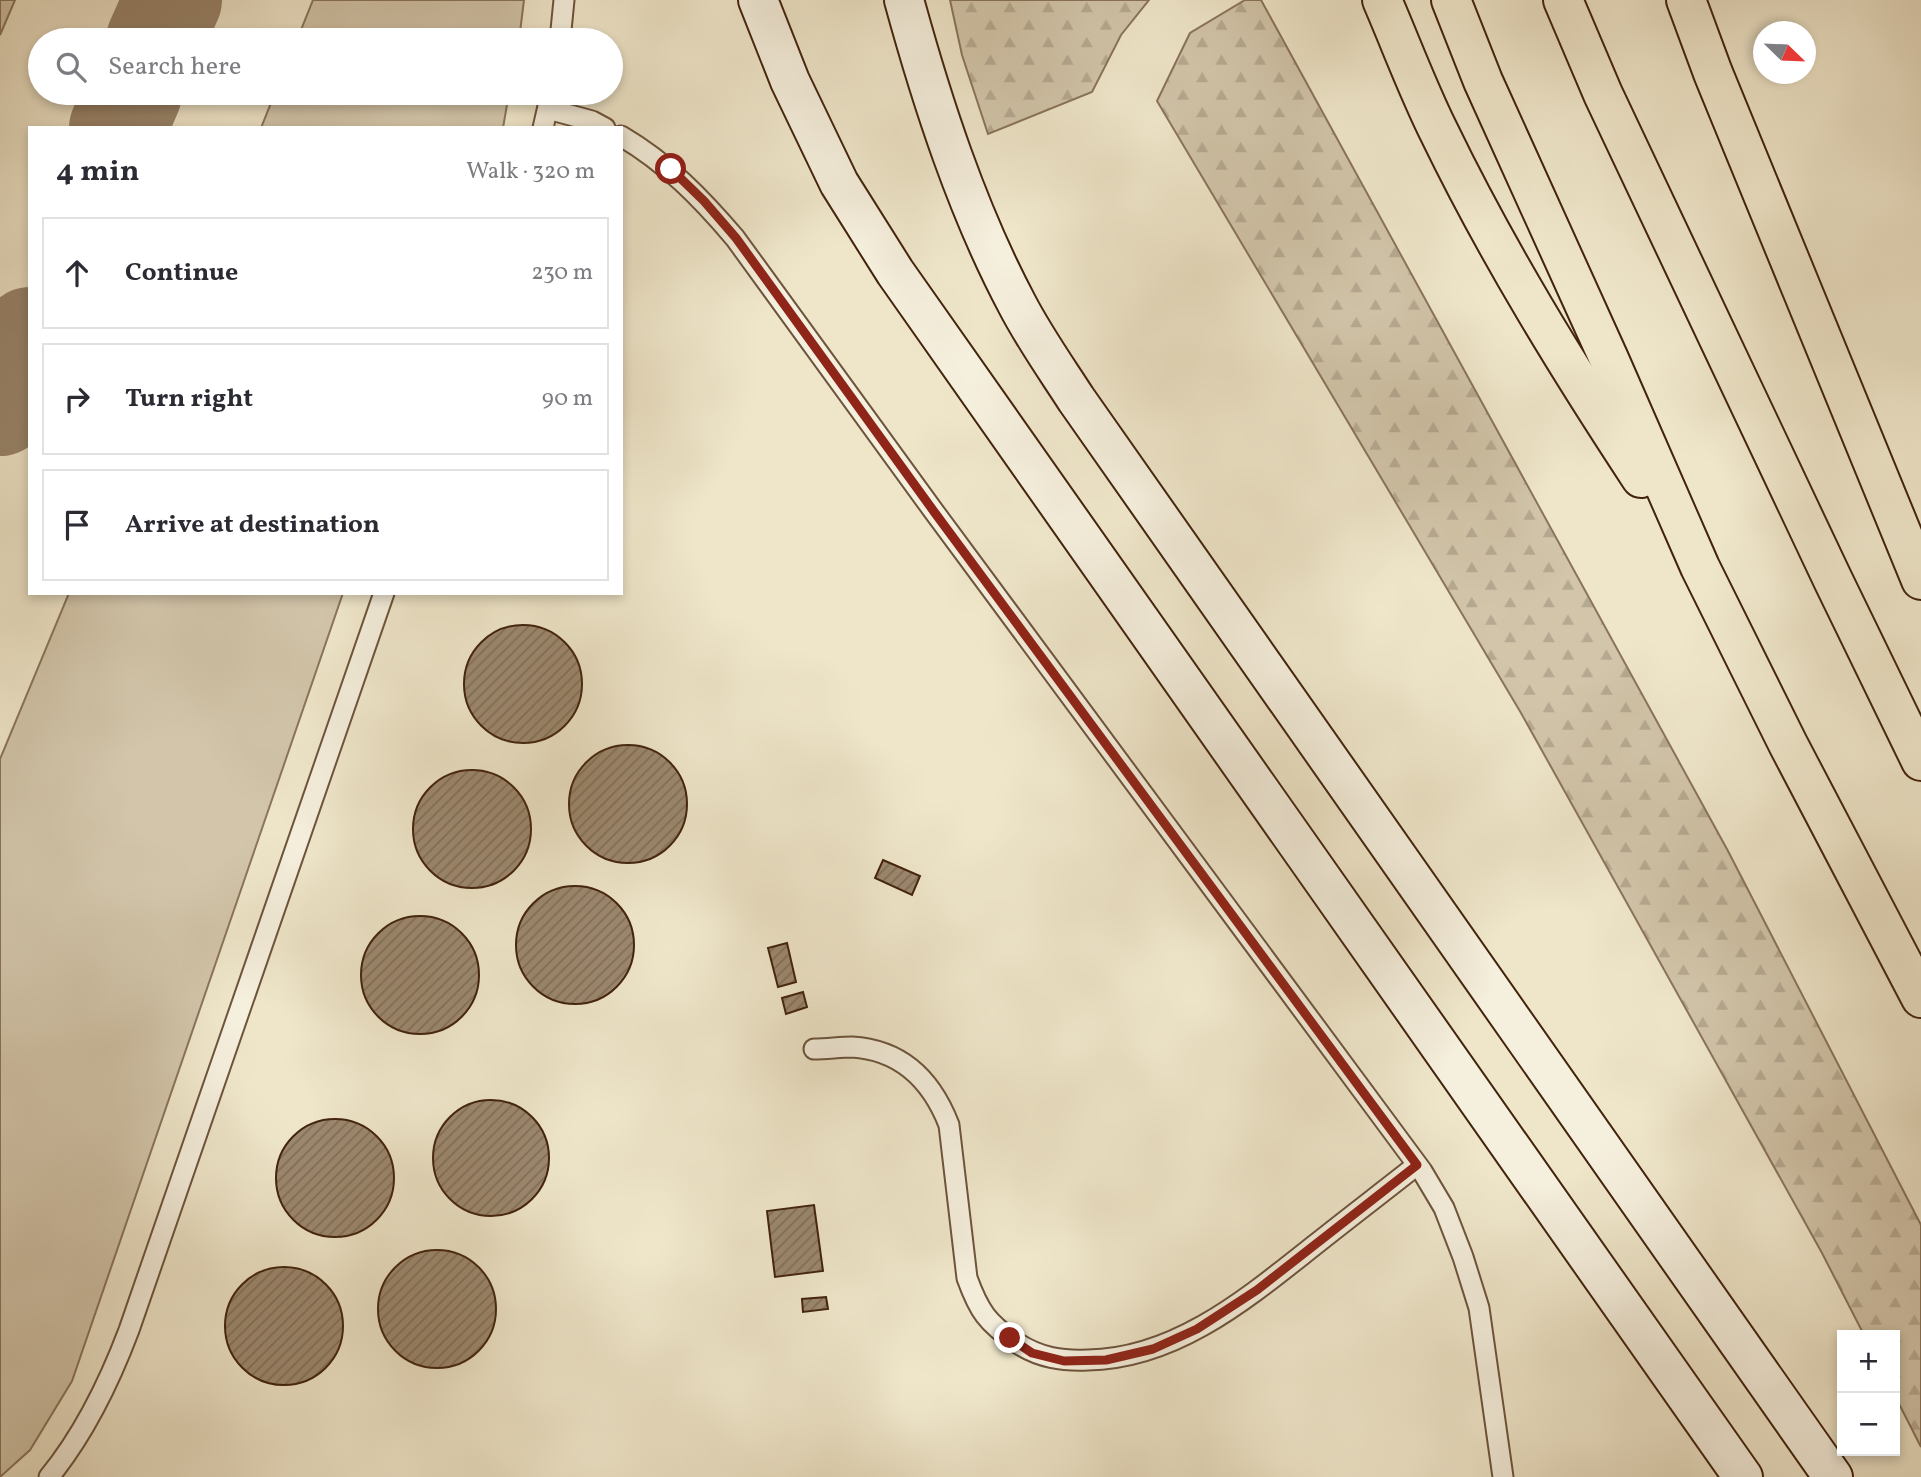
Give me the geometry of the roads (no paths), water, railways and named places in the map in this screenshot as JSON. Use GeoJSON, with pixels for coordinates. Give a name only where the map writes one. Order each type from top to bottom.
{"type":"FeatureCollection","features":[{"type":"Feature","properties":{"kind":"highway"},"geometry":{"type":"LineString","coordinates":[[1382,0],[1438,132],[1512,268],[1602,419],[1700,567]]}},
{"type":"Feature","properties":{"kind":"highway"},"geometry":{"type":"LineString","coordinates":[[1451,0],[1483,81],[1700,567],[1788,744],[1921,998]]}},
{"type":"Feature","properties":{"kind":"highway"},"geometry":{"type":"LineString","coordinates":[[1563,0],[1609,107],[1832,580],[1921,761]]}},
{"type":"Feature","properties":{"kind":"highway"},"geometry":{"type":"LineString","coordinates":[[1686,0],[1713,73],[1921,580]]}},
{"type":"Feature","properties":{"kind":"main road"},"geometry":{"type":"LineString","coordinates":[[758,0],[790,81],[839,183],[895,272],[1744,1477]]}},
{"type":"Feature","properties":{"kind":"main road"},"geometry":{"type":"LineString","coordinates":[[905,0],[922,65],[965,189],[1017,304],[1076,399],[1833,1477]]}},
{"type":"Feature","properties":{"kind":"lane"},"geometry":{"type":"LineString","coordinates":[[561,28],[564,0]]}},
{"type":"Feature","properties":{"kind":"lane"},"geometry":{"type":"LineString","coordinates":[[547,110],[592,121],[601,126]]}},
{"type":"Feature","properties":{"kind":"lane"},"geometry":{"type":"LineString","coordinates":[[623,137],[671,169],[736,238],[935,513],[1417,1165],[1444,1208],[1479,1308],[1503,1477]]}},
{"type":"Feature","properties":{"kind":"lane"},"geometry":{"type":"LineString","coordinates":[[49,1477],[91,1416],[129,1330],[383,595]]}},
{"type":"Feature","properties":{"kind":"lane"},"geometry":{"type":"LineString","coordinates":[[814,1049],[853,1047],[881,1054],[904,1062],[926,1083],[940,1102],[949,1125],[967,1278],[975,1300],[989,1322],[1010,1338],[1032,1353],[1064,1361],[1106,1360],[1153,1349],[1197,1329],[1257,1290],[1417,1165]]}}]}
